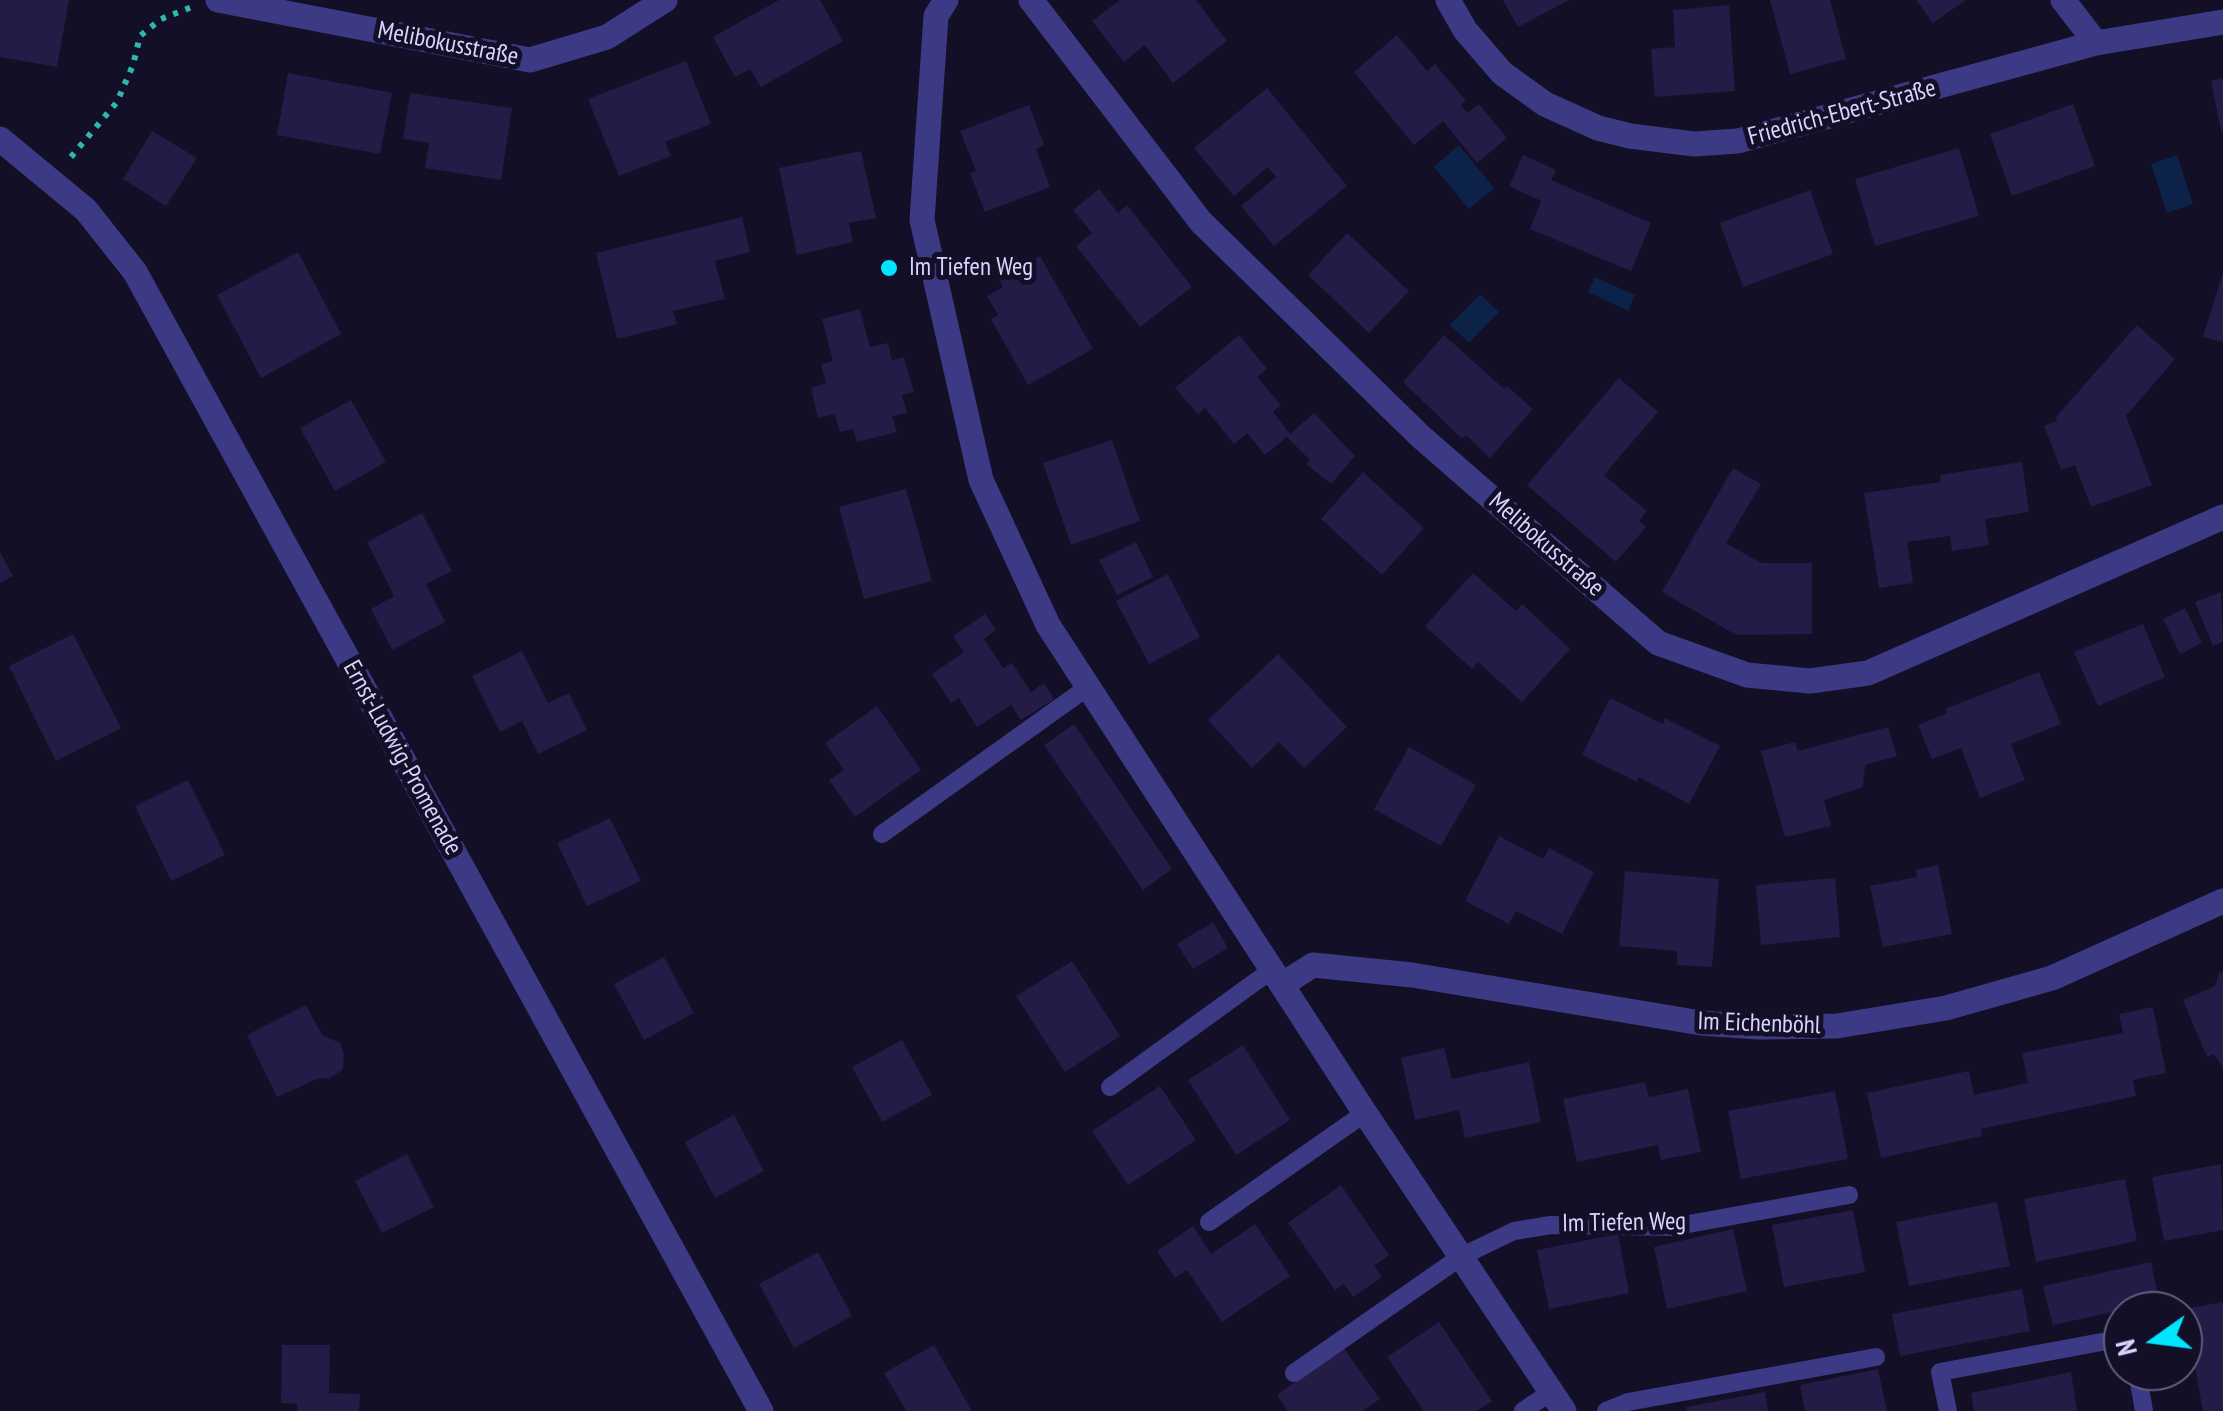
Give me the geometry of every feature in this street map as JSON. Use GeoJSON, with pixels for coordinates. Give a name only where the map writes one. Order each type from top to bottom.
{"type":"FeatureCollection","features":[{"type":"Feature","properties":{"kind":"street","name":"Melibokusstraße"},"geometry":{"type":"LineString","coordinates":[[218,0],[530,60],[607,36],[666,0]]}},
{"type":"Feature","properties":{"kind":"street"},"geometry":{"type":"LineString","coordinates":[[946,0],[936,16],[922,220],[981,480],[1048,625],[1365,1113],[1558,1401]]}},
{"type":"Feature","properties":{"kind":"street","name":"Melibokusstraße"},"geometry":{"type":"LineString","coordinates":[[1031,0],[1201,222],[1420,436],[1658,643],[1748,675],[1810,681],[1868,674],[2223,517]]}},
{"type":"Feature","properties":{"kind":"street","name":"Friedrich-Ebert-Straße"},"geometry":{"type":"LineString","coordinates":[[1448,0],[1465,30],[1502,73],[1544,104],[1598,128],[1664,142],[1738,141],[2096,44],[2223,22]]}},
{"type":"Feature","properties":{"kind":"street"},"geometry":{"type":"LineString","coordinates":[[2063,0],[2096,44]]}},
{"type":"Feature","properties":{"kind":"street","name":"Ernst-Ludwig-Promenade"},"geometry":{"type":"LineString","coordinates":[[0,140],[86,210],[135,272],[761,1411]]}},
{"type":"Feature","properties":{"kind":"street","name":"Im Eichenböhl"},"geometry":{"type":"LineString","coordinates":[[1278,976],[1313,964],[1412,974],[1701,1023],[1837,1026],[1946,1008],[2052,978],[2223,902]]}},
{"type":"Feature","properties":{"kind":"lane"},"geometry":{"type":"LineString","coordinates":[[882,834],[1088,687]]}},
{"type":"Feature","properties":{"kind":"lane"},"geometry":{"type":"LineString","coordinates":[[1110,1087],[1278,976]]}},
{"type":"Feature","properties":{"kind":"lane"},"geometry":{"type":"LineString","coordinates":[[1209,1222],[1365,1113]]}},
{"type":"Feature","properties":{"kind":"lane","name":"Im Tiefen Weg"},"geometry":{"type":"LineString","coordinates":[[1294,1372],[1462,1256],[1514,1231],[1551,1225],[1672,1226],[1850,1195]]}},
{"type":"Feature","properties":{"kind":"lane"},"geometry":{"type":"LineString","coordinates":[[1948,1411],[1940,1372],[2103,1342]]}},
{"type":"Feature","properties":{"kind":"lane"},"geometry":{"type":"LineString","coordinates":[[1606,1411],[1628,1402],[1876,1357]]}},
{"type":"Feature","properties":{"kind":"lane"},"geometry":{"type":"LineString","coordinates":[[1523,1411],[1558,1401]]}},
{"type":"Feature","properties":{"kind":"path"},"geometry":{"type":"LineString","coordinates":[[49,180],[117,102],[134,65],[140,36],[161,19],[209,0]]}},
{"type":"Feature","properties":{"kind":"water"},"geometry":{"type":"Polygon","coordinates":[[[1459,145],[1494,188],[1469,209],[1434,167],[1459,145]]]}},
{"type":"Feature","properties":{"kind":"water"},"geometry":{"type":"Polygon","coordinates":[[[2177,155],[2193,204],[2167,213],[2151,164],[2177,155]]]}},
{"type":"Feature","properties":{"kind":"water"},"geometry":{"type":"Polygon","coordinates":[[[1595,277],[1635,295],[1628,311],[1588,292],[1595,277]]]}},
{"type":"Feature","properties":{"kind":"water"},"geometry":{"type":"Polygon","coordinates":[[[1480,294],[1499,312],[1469,343],[1450,325],[1480,294]]]}},
{"type":"Feature","properties":{"kind":"building"},"geometry":{"type":"Polygon","coordinates":[[[0,0],[69,0],[57,67],[0,57],[0,0]]]}},
{"type":"Feature","properties":{"kind":"building"},"geometry":{"type":"Polygon","coordinates":[[[779,0],[820,0],[843,41],[761,87],[750,69],[735,77],[713,37],[779,0]]]}},
{"type":"Feature","properties":{"kind":"building"},"geometry":{"type":"Polygon","coordinates":[[[1120,0],[1196,0],[1227,41],[1173,83],[1145,45],[1124,62],[1092,21],[1120,0]]]}},
{"type":"Feature","properties":{"kind":"building"},"geometry":{"type":"Polygon","coordinates":[[[1503,0],[1569,0],[1518,27],[1503,0]]]}},
{"type":"Feature","properties":{"kind":"building"},"geometry":{"type":"Polygon","coordinates":[[[1770,0],[1830,0],[1846,59],[1790,74],[1770,0]]]}},
{"type":"Feature","properties":{"kind":"building"},"geometry":{"type":"Polygon","coordinates":[[[1916,0],[1966,0],[1933,23],[1916,0]]]}},
{"type":"Feature","properties":{"kind":"building"},"geometry":{"type":"Polygon","coordinates":[[[1729,5],[1735,91],[1655,97],[1651,49],[1675,47],[1673,10],[1729,5]]]}},
{"type":"Feature","properties":{"kind":"building"},"geometry":{"type":"Polygon","coordinates":[[[1397,35],[1427,71],[1435,64],[1466,101],[1461,105],[1467,113],[1479,104],[1507,138],[1477,163],[1443,121],[1414,145],[1354,72],[1397,35]]]}},
{"type":"Feature","properties":{"kind":"building"},"geometry":{"type":"Polygon","coordinates":[[[686,61],[711,124],[665,142],[671,156],[619,176],[588,99],[686,61]]]}},
{"type":"Feature","properties":{"kind":"building"},"geometry":{"type":"Polygon","coordinates":[[[288,73],[392,93],[380,154],[277,135],[288,73]]]}},
{"type":"Feature","properties":{"kind":"building"},"geometry":{"type":"Polygon","coordinates":[[[2223,78],[2223,132],[2221,132],[2211,81],[2223,78]]]}},
{"type":"Feature","properties":{"kind":"building"},"geometry":{"type":"Polygon","coordinates":[[[1267,88],[1347,186],[1274,246],[1241,206],[1276,177],[1268,167],[1234,196],[1194,148],[1267,88]]]}},
{"type":"Feature","properties":{"kind":"building"},"geometry":{"type":"Polygon","coordinates":[[[410,93],[512,108],[501,180],[425,168],[429,143],[403,139],[410,93]]]}},
{"type":"Feature","properties":{"kind":"building"},"geometry":{"type":"Polygon","coordinates":[[[2073,104],[2095,166],[2012,196],[1990,134],[2073,104]]]}},
{"type":"Feature","properties":{"kind":"building"},"geometry":{"type":"Polygon","coordinates":[[[1029,105],[1044,145],[1036,149],[1050,187],[985,212],[970,173],[976,171],[960,131],[1029,105]]]}},
{"type":"Feature","properties":{"kind":"building"},"geometry":{"type":"Polygon","coordinates":[[[152,131],[197,158],[166,206],[123,179],[152,131]]]}},
{"type":"Feature","properties":{"kind":"building"},"geometry":{"type":"Polygon","coordinates":[[[1959,148],[1979,216],[1875,246],[1855,179],[1959,148]]]}},
{"type":"Feature","properties":{"kind":"building"},"geometry":{"type":"Polygon","coordinates":[[[861,151],[876,218],[849,223],[853,242],[797,255],[779,168],[861,151]]]}},
{"type":"Feature","properties":{"kind":"building"},"geometry":{"type":"Polygon","coordinates":[[[1523,155],[1556,170],[1551,180],[1651,223],[1631,271],[1530,229],[1541,201],[1509,186],[1523,155]]]}},
{"type":"Feature","properties":{"kind":"building"},"geometry":{"type":"Polygon","coordinates":[[[1099,189],[1118,213],[1127,205],[1192,287],[1140,327],[1076,246],[1092,233],[1073,210],[1099,189]]]}},
{"type":"Feature","properties":{"kind":"building"},"geometry":{"type":"Polygon","coordinates":[[[1810,190],[1833,254],[1743,287],[1720,223],[1810,190]]]}},
{"type":"Feature","properties":{"kind":"building"},"geometry":{"type":"Polygon","coordinates":[[[742,217],[750,252],[715,261],[725,299],[673,311],[677,324],[617,339],[596,253],[742,217]]]}},
{"type":"Feature","properties":{"kind":"building"},"geometry":{"type":"Polygon","coordinates":[[[1347,233],[1409,291],[1369,333],[1308,275],[1347,233]]]}},
{"type":"Feature","properties":{"kind":"building"},"geometry":{"type":"Polygon","coordinates":[[[298,252],[341,334],[261,378],[217,295],[298,252]]]}},
{"type":"Feature","properties":{"kind":"building"},"geometry":{"type":"Polygon","coordinates":[[[1040,256],[1093,349],[1028,385],[991,319],[998,315],[987,296],[1003,287],[999,279],[1040,256]]]}},
{"type":"Feature","properties":{"kind":"building"},"geometry":{"type":"Polygon","coordinates":[[[2223,272],[2223,342],[2203,337],[2223,272]]]}},
{"type":"Feature","properties":{"kind":"building"},"geometry":{"type":"Polygon","coordinates":[[[860,309],[870,347],[888,343],[892,360],[904,357],[914,392],[902,395],[907,413],[892,416],[897,432],[857,442],[853,429],[840,432],[835,414],[818,418],[811,388],[826,383],[821,364],[833,361],[822,319],[860,309]]]}},
{"type":"Feature","properties":{"kind":"building"},"geometry":{"type":"Polygon","coordinates":[[[2137,325],[2175,359],[2126,416],[2152,485],[2091,507],[2075,465],[2061,470],[2044,426],[2057,421],[2056,417],[2137,325]]]}},
{"type":"Feature","properties":{"kind":"building"},"geometry":{"type":"Polygon","coordinates":[[[1239,335],[1267,369],[1257,377],[1281,405],[1273,412],[1290,434],[1314,413],[1355,456],[1331,484],[1306,464],[1310,460],[1287,437],[1265,455],[1247,433],[1234,444],[1205,408],[1198,414],[1175,388],[1239,335]]]}},
{"type":"Feature","properties":{"kind":"building"},"geometry":{"type":"Polygon","coordinates":[[[1444,335],[1504,389],[1507,386],[1533,409],[1490,458],[1466,435],[1462,439],[1403,382],[1444,335]]]}},
{"type":"Feature","properties":{"kind":"building"},"geometry":{"type":"Polygon","coordinates":[[[1619,378],[1658,412],[1604,475],[1647,511],[1639,521],[1646,527],[1616,562],[1527,485],[1619,378]]]}},
{"type":"Feature","properties":{"kind":"building"},"geometry":{"type":"Polygon","coordinates":[[[351,400],[386,462],[335,491],[300,428],[351,400]]]}},
{"type":"Feature","properties":{"kind":"building"},"geometry":{"type":"Polygon","coordinates":[[[1112,440],[1140,521],[1071,545],[1043,463],[1112,440]]]}},
{"type":"Feature","properties":{"kind":"building"},"geometry":{"type":"Polygon","coordinates":[[[2022,462],[2029,512],[1985,519],[1989,545],[1952,551],[1950,536],[1907,542],[1913,583],[1879,588],[1864,493],[1941,482],[1940,475],[2022,462]]]}},
{"type":"Feature","properties":{"kind":"building"},"geometry":{"type":"Polygon","coordinates":[[[1733,468],[1761,484],[1726,543],[1761,563],[1812,563],[1812,634],[1736,635],[1662,592],[1733,468]]]}},
{"type":"Feature","properties":{"kind":"building"},"geometry":{"type":"Polygon","coordinates":[[[1363,472],[1424,528],[1382,575],[1321,519],[1363,472]]]}},
{"type":"Feature","properties":{"kind":"building"},"geometry":{"type":"Polygon","coordinates":[[[906,489],[932,581],[864,599],[839,507],[906,489]]]}},
{"type":"Feature","properties":{"kind":"building"},"geometry":{"type":"Polygon","coordinates":[[[422,513],[452,571],[426,584],[445,622],[392,650],[371,609],[394,596],[367,542],[422,513]]]}},
{"type":"Feature","properties":{"kind":"building"},"geometry":{"type":"Polygon","coordinates":[[[1136,542],[1153,577],[1117,595],[1099,560],[1136,542]]]}},
{"type":"Feature","properties":{"kind":"building"},"geometry":{"type":"Polygon","coordinates":[[[0,552],[13,576],[0,583],[0,552]]]}},
{"type":"Feature","properties":{"kind":"building"},"geometry":{"type":"Polygon","coordinates":[[[1473,573],[1516,611],[1522,604],[1570,649],[1522,702],[1478,662],[1472,669],[1425,626],[1473,573]]]}},
{"type":"Feature","properties":{"kind":"building"},"geometry":{"type":"Polygon","coordinates":[[[1168,574],[1200,637],[1149,664],[1116,601],[1168,574]]]}},
{"type":"Feature","properties":{"kind":"building"},"geometry":{"type":"Polygon","coordinates":[[[2221,592],[2223,642],[2213,646],[2195,602],[2221,592]]]}},
{"type":"Feature","properties":{"kind":"building"},"geometry":{"type":"Polygon","coordinates":[[[2185,608],[2202,643],[2180,654],[2163,619],[2185,608]]]}},
{"type":"Feature","properties":{"kind":"building"},"geometry":{"type":"Polygon","coordinates":[[[985,614],[996,630],[984,639],[1003,668],[1012,663],[1031,692],[1044,683],[1054,699],[1021,720],[1011,705],[977,727],[959,698],[951,703],[932,674],[964,652],[953,636],[985,614]]]}},
{"type":"Feature","properties":{"kind":"building"},"geometry":{"type":"Polygon","coordinates":[[[2143,624],[2165,677],[2098,706],[2074,652],[2143,624]]]}},
{"type":"Feature","properties":{"kind":"building"},"geometry":{"type":"Polygon","coordinates":[[[73,634],[121,728],[56,761],[9,666],[73,634]]]}},
{"type":"Feature","properties":{"kind":"building"},"geometry":{"type":"Polygon","coordinates":[[[522,651],[548,703],[569,693],[587,730],[538,754],[522,721],[500,732],[472,676],[522,651]]]}},
{"type":"Feature","properties":{"kind":"building"},"geometry":{"type":"Polygon","coordinates":[[[1278,654],[1347,727],[1304,768],[1279,742],[1252,768],[1208,720],[1278,654]]]}},
{"type":"Feature","properties":{"kind":"building"},"geometry":{"type":"Polygon","coordinates":[[[2039,672],[2061,724],[2011,744],[2025,780],[1980,798],[1961,748],[1932,759],[1918,725],[1947,713],[1945,709],[2039,672]]]}},
{"type":"Feature","properties":{"kind":"building"},"geometry":{"type":"Polygon","coordinates":[[[1610,698],[1663,724],[1665,718],[1720,746],[1689,804],[1639,777],[1637,782],[1582,755],[1610,698]]]}},
{"type":"Feature","properties":{"kind":"building"},"geometry":{"type":"Polygon","coordinates":[[[877,706],[921,770],[855,817],[829,780],[844,770],[825,743],[877,706]]]}},
{"type":"Feature","properties":{"kind":"building"},"geometry":{"type":"Polygon","coordinates":[[[1074,724],[1172,869],[1143,890],[1044,745],[1074,724]]]}},
{"type":"Feature","properties":{"kind":"building"},"geometry":{"type":"Polygon","coordinates":[[[1888,727],[1897,756],[1865,765],[1863,787],[1824,800],[1831,826],[1785,837],[1761,751],[1795,742],[1798,751],[1888,727]]]}},
{"type":"Feature","properties":{"kind":"building"},"geometry":{"type":"Polygon","coordinates":[[[1409,747],[1476,785],[1441,846],[1374,809],[1409,747]]]}},
{"type":"Feature","properties":{"kind":"building"},"geometry":{"type":"Polygon","coordinates":[[[188,780],[225,855],[171,881],[135,806],[188,780]]]}},
{"type":"Feature","properties":{"kind":"building"},"geometry":{"type":"Polygon","coordinates":[[[610,818],[641,881],[587,906],[557,843],[610,818]]]}},
{"type":"Feature","properties":{"kind":"building"},"geometry":{"type":"Polygon","coordinates":[[[1499,836],[1543,859],[1549,848],[1594,872],[1562,934],[1516,911],[1509,924],[1465,901],[1499,836]]]}},
{"type":"Feature","properties":{"kind":"building"},"geometry":{"type":"Polygon","coordinates":[[[1938,865],[1952,934],[1883,947],[1870,886],[1917,877],[1916,870],[1938,865]]]}},
{"type":"Feature","properties":{"kind":"building"},"geometry":{"type":"Polygon","coordinates":[[[1625,871],[1719,879],[1712,967],[1677,965],[1677,951],[1619,946],[1625,871]]]}},
{"type":"Feature","properties":{"kind":"building"},"geometry":{"type":"Polygon","coordinates":[[[1835,878],[1840,937],[1761,945],[1756,885],[1835,878]]]}},
{"type":"Feature","properties":{"kind":"building"},"geometry":{"type":"Polygon","coordinates":[[[1213,922],[1228,948],[1193,969],[1177,944],[1213,922]]]}},
{"type":"Feature","properties":{"kind":"building"},"geometry":{"type":"Polygon","coordinates":[[[664,957],[694,1013],[644,1040],[614,984],[664,957]]]}},
{"type":"Feature","properties":{"kind":"building"},"geometry":{"type":"Polygon","coordinates":[[[1072,961],[1120,1036],[1065,1072],[1016,996],[1072,961]]]}},
{"type":"Feature","properties":{"kind":"building"},"geometry":{"type":"Polygon","coordinates":[[[2223,971],[2223,1068],[2214,1054],[2207,1057],[2183,1000],[2215,986],[2223,971]]]}},
{"type":"Feature","properties":{"kind":"building"},"geometry":{"type":"Polygon","coordinates":[[[306,1005],[322,1035],[340,1043],[343,1069],[329,1079],[319,1078],[277,1097],[247,1035],[306,1005]]]}},
{"type":"Feature","properties":{"kind":"building"},"geometry":{"type":"Polygon","coordinates":[[[2153,1007],[2166,1073],[2133,1080],[2136,1096],[1981,1129],[1982,1136],[1881,1158],[1867,1093],[1969,1071],[1974,1095],[2028,1083],[2022,1053],[2123,1033],[2119,1014],[2153,1007]]]}},
{"type":"Feature","properties":{"kind":"building"},"geometry":{"type":"Polygon","coordinates":[[[902,1040],[932,1095],[882,1122],[852,1067],[902,1040]]]}},
{"type":"Feature","properties":{"kind":"building"},"geometry":{"type":"Polygon","coordinates":[[[1243,1045],[1290,1120],[1236,1155],[1188,1080],[1243,1045]]]}},
{"type":"Feature","properties":{"kind":"building"},"geometry":{"type":"Polygon","coordinates":[[[1444,1048],[1452,1079],[1529,1062],[1541,1122],[1465,1138],[1459,1110],[1415,1120],[1401,1058],[1444,1048]]]}},
{"type":"Feature","properties":{"kind":"building"},"geometry":{"type":"Polygon","coordinates":[[[1645,1082],[1649,1097],[1688,1089],[1701,1152],[1661,1160],[1658,1145],[1577,1162],[1563,1099],[1645,1082]]]}},
{"type":"Feature","properties":{"kind":"building"},"geometry":{"type":"Polygon","coordinates":[[[1160,1086],[1196,1140],[1128,1185],[1092,1131],[1160,1086]]]}},
{"type":"Feature","properties":{"kind":"building"},"geometry":{"type":"Polygon","coordinates":[[[1835,1091],[1848,1159],[1741,1179],[1728,1111],[1835,1091]]]}},
{"type":"Feature","properties":{"kind":"building"},"geometry":{"type":"Polygon","coordinates":[[[734,1115],[764,1171],[715,1198],[685,1142],[734,1115]]]}},
{"type":"Feature","properties":{"kind":"building"},"geometry":{"type":"Polygon","coordinates":[[[407,1154],[434,1207],[382,1233],[355,1181],[407,1154]]]}},
{"type":"Feature","properties":{"kind":"building"},"geometry":{"type":"Polygon","coordinates":[[[2221,1164],[2223,1230],[2164,1241],[2152,1177],[2221,1164]]]}},
{"type":"Feature","properties":{"kind":"building"},"geometry":{"type":"Polygon","coordinates":[[[2125,1179],[2137,1241],[2036,1262],[2024,1199],[2125,1179]]]}},
{"type":"Feature","properties":{"kind":"building"},"geometry":{"type":"Polygon","coordinates":[[[1341,1185],[1389,1255],[1374,1266],[1382,1277],[1353,1297],[1344,1284],[1335,1290],[1288,1223],[1341,1185]]]}},
{"type":"Feature","properties":{"kind":"building"},"geometry":{"type":"Polygon","coordinates":[[[1997,1202],[2010,1266],[1909,1286],[1896,1222],[1997,1202]]]}},
{"type":"Feature","properties":{"kind":"building"},"geometry":{"type":"Polygon","coordinates":[[[1853,1210],[1865,1272],[1784,1287],[1772,1225],[1853,1210]]]}},
{"type":"Feature","properties":{"kind":"building"},"geometry":{"type":"Polygon","coordinates":[[[1255,1224],[1290,1276],[1222,1322],[1187,1270],[1175,1278],[1157,1251],[1193,1226],[1211,1254],[1255,1224]]]}},
{"type":"Feature","properties":{"kind":"building"},"geometry":{"type":"Polygon","coordinates":[[[1733,1229],[1747,1291],[1667,1309],[1654,1247],[1733,1229]]]}},
{"type":"Feature","properties":{"kind":"building"},"geometry":{"type":"Polygon","coordinates":[[[1618,1234],[1629,1293],[1549,1309],[1537,1250],[1618,1234]]]}},
{"type":"Feature","properties":{"kind":"building"},"geometry":{"type":"Polygon","coordinates":[[[818,1252],[852,1316],[794,1348],[759,1284],[818,1252]]]}},
{"type":"Feature","properties":{"kind":"building"},"geometry":{"type":"Polygon","coordinates":[[[2151,1262],[2157,1291],[2103,1291],[2103,1314],[2053,1325],[2043,1286],[2151,1262]]]}},
{"type":"Feature","properties":{"kind":"building"},"geometry":{"type":"Polygon","coordinates":[[[2022,1289],[2030,1331],[1900,1356],[1892,1314],[2022,1289]]]}},
{"type":"Feature","properties":{"kind":"building"},"geometry":{"type":"Polygon","coordinates":[[[2223,1302],[2223,1411],[2203,1411],[2199,1391],[2203,1391],[2203,1306],[2223,1302]]]}},
{"type":"Feature","properties":{"kind":"building"},"geometry":{"type":"Polygon","coordinates":[[[1439,1322],[1492,1401],[1477,1411],[1424,1411],[1387,1357],[1439,1322]]]}},
{"type":"Feature","properties":{"kind":"building"},"geometry":{"type":"Polygon","coordinates":[[[282,1345],[330,1345],[329,1393],[360,1394],[359,1411],[297,1411],[297,1404],[281,1403],[282,1345]]]}},
{"type":"Feature","properties":{"kind":"building"},"geometry":{"type":"Polygon","coordinates":[[[934,1345],[972,1411],[906,1411],[884,1373],[934,1345]]]}},
{"type":"Feature","properties":{"kind":"building"},"geometry":{"type":"Polygon","coordinates":[[[1343,1347],[1380,1399],[1363,1411],[1288,1411],[1277,1395],[1343,1347]]]}},
{"type":"Feature","properties":{"kind":"building"},"geometry":{"type":"Polygon","coordinates":[[[1878,1369],[1887,1411],[1805,1411],[1800,1385],[1878,1369]]]}},
{"type":"Feature","properties":{"kind":"building"},"geometry":{"type":"Polygon","coordinates":[[[2071,1372],[2077,1411],[1974,1411],[1971,1393],[2071,1372]]]}},
{"type":"Feature","properties":{"kind":"building"},"geometry":{"type":"Polygon","coordinates":[[[1765,1392],[1768,1411],[1687,1411],[1686,1407],[1765,1392]]]}},
{"type":"Feature","properties":{"kind":"place","name":"Im Tiefen Weg"},"geometry":{"type":"Point","coordinates":[889,268]}}]}
